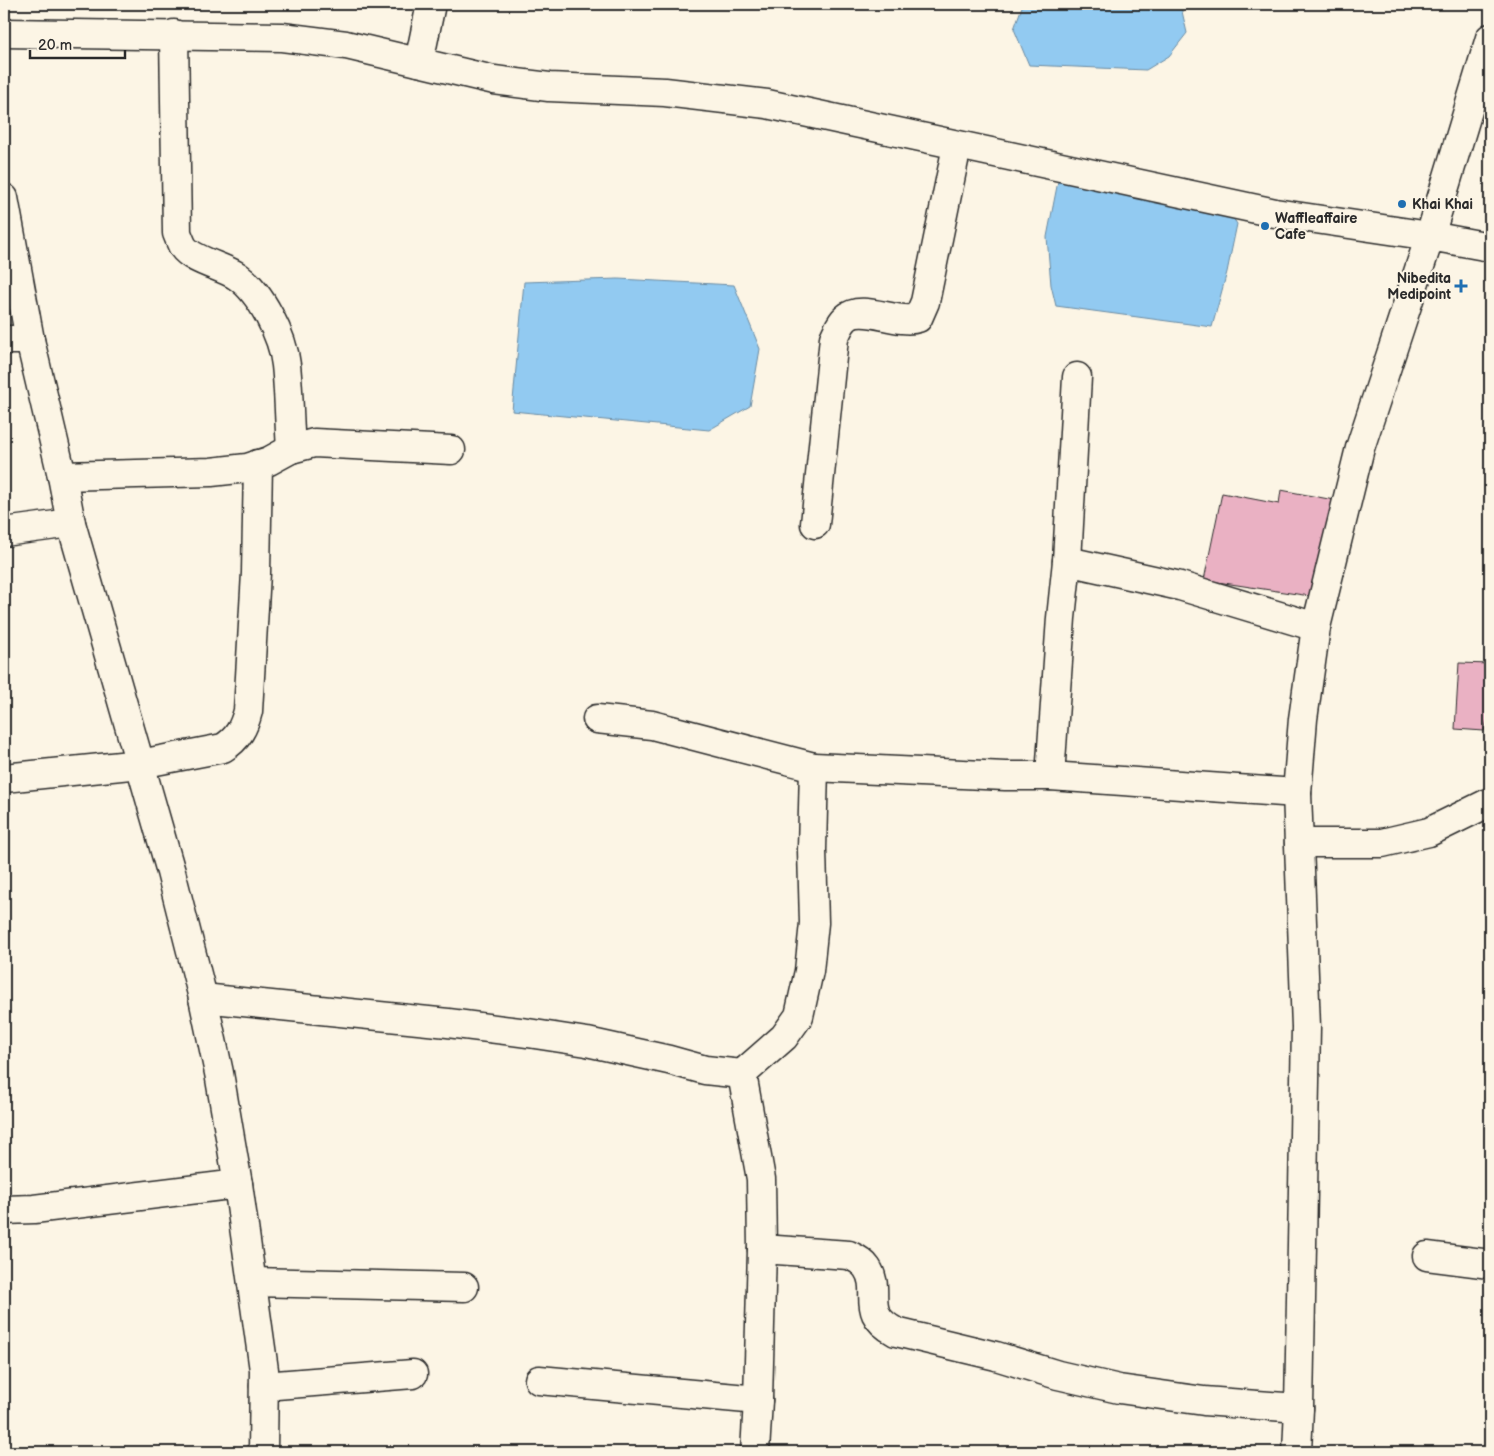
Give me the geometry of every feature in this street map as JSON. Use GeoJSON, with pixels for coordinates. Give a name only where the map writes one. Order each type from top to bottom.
{"type":"FeatureCollection","features":[{"type":"Feature","properties":{"kind":"street"},"geometry":{"type":"LineString","coordinates":[[419,62],[431,4]]}},
{"type":"Feature","properties":{"kind":"street"},"geometry":{"type":"LineString","coordinates":[[4,33],[282,37],[346,45],[494,80],[549,87],[665,92],[767,104],[1275,213],[1490,247]]}},
{"type":"Feature","properties":{"kind":"street"},"geometry":{"type":"LineString","coordinates":[[174,34],[177,233],[182,246],[189,253],[237,276],[251,289],[264,308],[277,333],[286,363],[291,449]]}},
{"type":"Feature","properties":{"kind":"street"},"geometry":{"type":"LineString","coordinates":[[1297,1452],[1306,1027],[1298,793],[1303,719],[1316,627],[1360,448],[1485,71],[1490,38]]}},
{"type":"Feature","properties":{"kind":"street"},"geometry":{"type":"LineString","coordinates":[[815,524],[834,338],[847,317],[860,312],[906,320],[918,318],[925,302],[957,146]]}},
{"type":"Feature","properties":{"kind":"street"},"geometry":{"type":"LineString","coordinates":[[4,198],[17,340],[62,476],[70,523],[140,764],[204,998],[238,1184],[264,1370],[263,1452]]}},
{"type":"Feature","properties":{"kind":"street"},"geometry":{"type":"LineString","coordinates":[[1050,776],[1067,561],[1077,377]]}},
{"type":"Feature","properties":{"kind":"street"},"geometry":{"type":"LineString","coordinates":[[62,476],[210,472],[247,468],[291,449],[314,443],[452,450]]}},
{"type":"Feature","properties":{"kind":"street"},"geometry":{"type":"LineString","coordinates":[[4,778],[140,764],[223,748],[233,742],[245,723],[248,711],[256,573],[258,464]]}},
{"type":"Feature","properties":{"kind":"street"},"geometry":{"type":"LineString","coordinates":[[4,532],[70,523]]}},
{"type":"Feature","properties":{"kind":"street"},"geometry":{"type":"LineString","coordinates":[[1067,561],[1180,586],[1316,627]]}},
{"type":"Feature","properties":{"kind":"street"},"geometry":{"type":"LineString","coordinates":[[597,719],[652,725],[814,768],[1050,776],[1298,793]]}},
{"type":"Feature","properties":{"kind":"street"},"geometry":{"type":"LineString","coordinates":[[204,998],[528,1033],[605,1046],[705,1070],[742,1074],[784,1036],[799,1016],[809,971],[814,923],[812,850],[814,768]]}},
{"type":"Feature","properties":{"kind":"street"},"geometry":{"type":"LineString","coordinates":[[1299,843],[1382,843],[1397,840],[1430,832],[1490,802]]}},
{"type":"Feature","properties":{"kind":"street"},"geometry":{"type":"LineString","coordinates":[[742,1074],[761,1179],[762,1249],[755,1452]]}},
{"type":"Feature","properties":{"kind":"street"},"geometry":{"type":"LineString","coordinates":[[4,1210],[34,1209],[238,1184]]}},
{"type":"Feature","properties":{"kind":"street"},"geometry":{"type":"LineString","coordinates":[[762,1249],[849,1255],[861,1261],[868,1269],[872,1280],[873,1307],[886,1326],[896,1332],[996,1356],[1058,1375],[1119,1389],[1204,1401],[1299,1408]]}},
{"type":"Feature","properties":{"kind":"street"},"geometry":{"type":"LineString","coordinates":[[1427,1256],[1490,1264]]}},
{"type":"Feature","properties":{"kind":"street"},"geometry":{"type":"LineString","coordinates":[[252,1282],[464,1287]]}},
{"type":"Feature","properties":{"kind":"street"},"geometry":{"type":"LineString","coordinates":[[264,1386],[413,1374]]}},
{"type":"Feature","properties":{"kind":"street"},"geometry":{"type":"LineString","coordinates":[[539,1380],[758,1400]]}},
{"type":"Feature","properties":{"kind":"water"},"geometry":{"type":"Polygon","coordinates":[[[1023,4],[1178,4],[1181,7],[1187,33],[1169,56],[1146,70],[1029,65],[1014,29],[1023,4]]]}},
{"type":"Feature","properties":{"kind":"water"},"geometry":{"type":"Polygon","coordinates":[[[1059,176],[1231,215],[1237,224],[1227,272],[1212,327],[1056,306],[1051,285],[1047,237],[1059,176]]]}},
{"type":"Feature","properties":{"kind":"water"},"geometry":{"type":"Polygon","coordinates":[[[618,279],[734,285],[760,349],[750,406],[709,430],[512,411],[524,282],[618,279]]]}},
{"type":"Feature","properties":{"kind":"building"},"geometry":{"type":"Polygon","coordinates":[[[1281,490],[1334,500],[1310,596],[1204,580],[1222,493],[1279,504],[1281,490]]]}},
{"type":"Feature","properties":{"kind":"building"},"geometry":{"type":"Polygon","coordinates":[[[1459,663],[1490,664],[1490,721],[1487,721],[1484,731],[1455,729],[1459,663]]]}},
{"type":"Feature","properties":{"kind":"place","name":"Khai Khai"},"geometry":{"type":"Point","coordinates":[1402,204]}},
{"type":"Feature","properties":{"kind":"place","name":"Waffleaffaire Cafe"},"geometry":{"type":"Point","coordinates":[1265,226]}},
{"type":"Feature","properties":{"kind":"place","name":"Nibedita Medipoint"},"geometry":{"type":"Point","coordinates":[1461,286]}}]}
